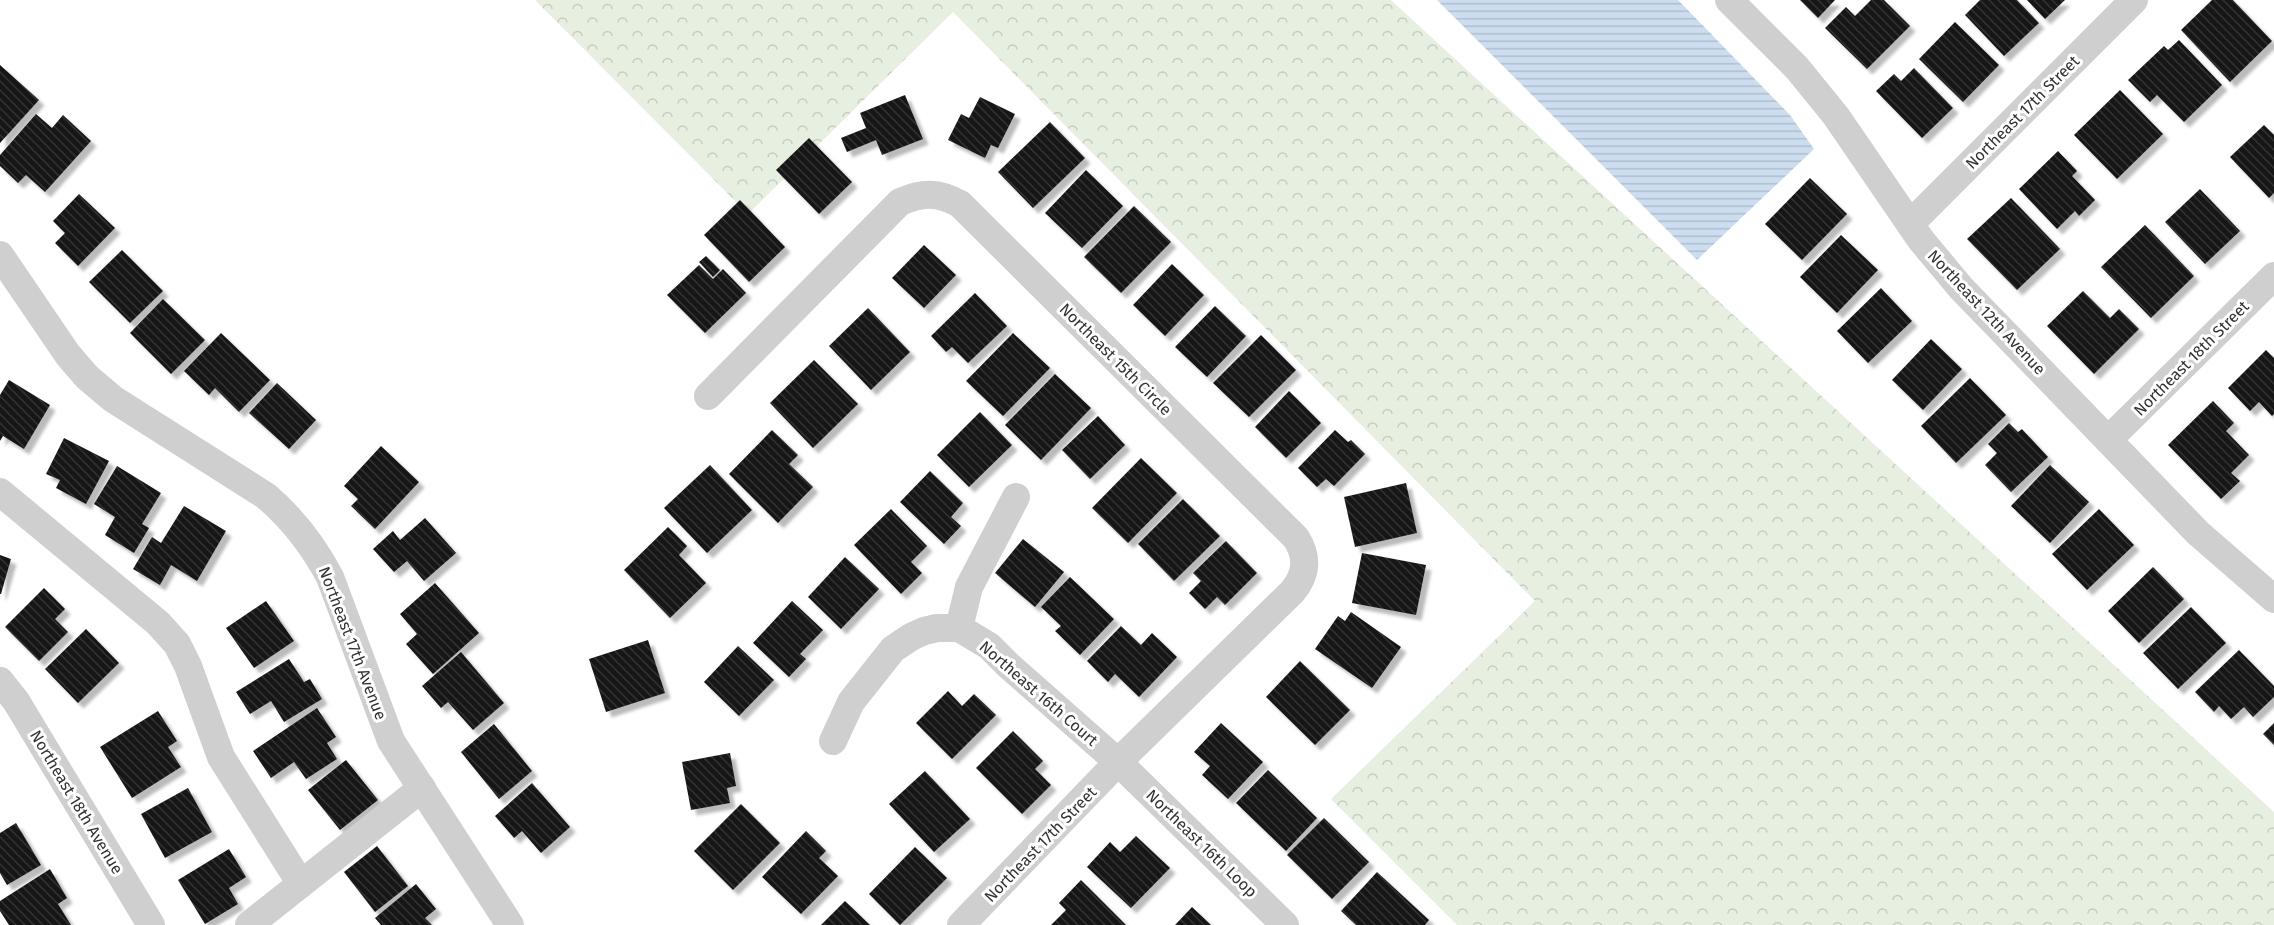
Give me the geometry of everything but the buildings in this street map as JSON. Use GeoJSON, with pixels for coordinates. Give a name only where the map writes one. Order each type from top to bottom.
{"type":"FeatureCollection","features":[{"type":"Feature","properties":{"kind":"street","name":"Northeast 12th Avenue"},"geometry":{"type":"LineString","coordinates":[[1729,0],[1797,68],[1836,116],[1910,224],[1961,288],[2198,533],[2274,599]]}},
{"type":"Feature","properties":{"kind":"street","name":"Northeast 17th Street"},"geometry":{"type":"LineString","coordinates":[[1910,224],[2134,0]]}},
{"type":"Feature","properties":{"kind":"street","name":"Northeast 15th Circle"},"geometry":{"type":"LineString","coordinates":[[708,396],[900,202],[916,195],[931,193],[946,196],[960,204],[1296,538],[1305,556],[1303,576],[1292,592],[1119,762]]}},
{"type":"Feature","properties":{"kind":"street","name":"Northeast 17th Avenue"},"geometry":{"type":"LineString","coordinates":[[0,255],[69,356],[87,377],[112,399],[267,496],[301,530],[317,552],[330,577],[391,741],[510,925]]}},
{"type":"Feature","properties":{"kind":"street","name":"Northeast 18th Street"},"geometry":{"type":"LineString","coordinates":[[2108,440],[2274,276]]}},
{"type":"Feature","properties":{"kind":"street"},"geometry":{"type":"LineString","coordinates":[[0,492],[158,623],[177,644],[188,666],[221,757],[301,884]]}},
{"type":"Feature","properties":{"kind":"street"},"geometry":{"type":"LineString","coordinates":[[833,741],[851,702],[893,649],[911,637],[924,632],[937,628],[959,628],[969,587],[1016,497]]}},
{"type":"Feature","properties":{"kind":"street","name":"Northeast 16th Court"},"geometry":{"type":"LineString","coordinates":[[959,628],[989,646],[1119,762]]}},
{"type":"Feature","properties":{"kind":"street","name":"Northeast 18th Avenue"},"geometry":{"type":"LineString","coordinates":[[0,681],[16,701],[151,925]]}},
{"type":"Feature","properties":{"kind":"street","name":"Northeast 17th Street"},"geometry":{"type":"LineString","coordinates":[[961,925],[1119,762]]}},
{"type":"Feature","properties":{"kind":"street","name":"Northeast 16th Loop"},"geometry":{"type":"LineString","coordinates":[[1119,762],[1286,925]]}},
{"type":"Feature","properties":{"kind":"street"},"geometry":{"type":"LineString","coordinates":[[249,925],[422,788]]}},
{"type":"Feature","properties":{"kind":"green space"},"geometry":{"type":"Polygon","coordinates":[[[535,0],[1391,0],[2274,812],[2274,925],[1457,925],[1331,799],[1535,601],[953,12],[748,214],[535,0]]]}},
{"type":"Feature","properties":{"kind":"water"},"geometry":{"type":"Polygon","coordinates":[[[1437,0],[1678,0],[1790,115],[1814,149],[1697,260],[1437,0]]]}}]}
